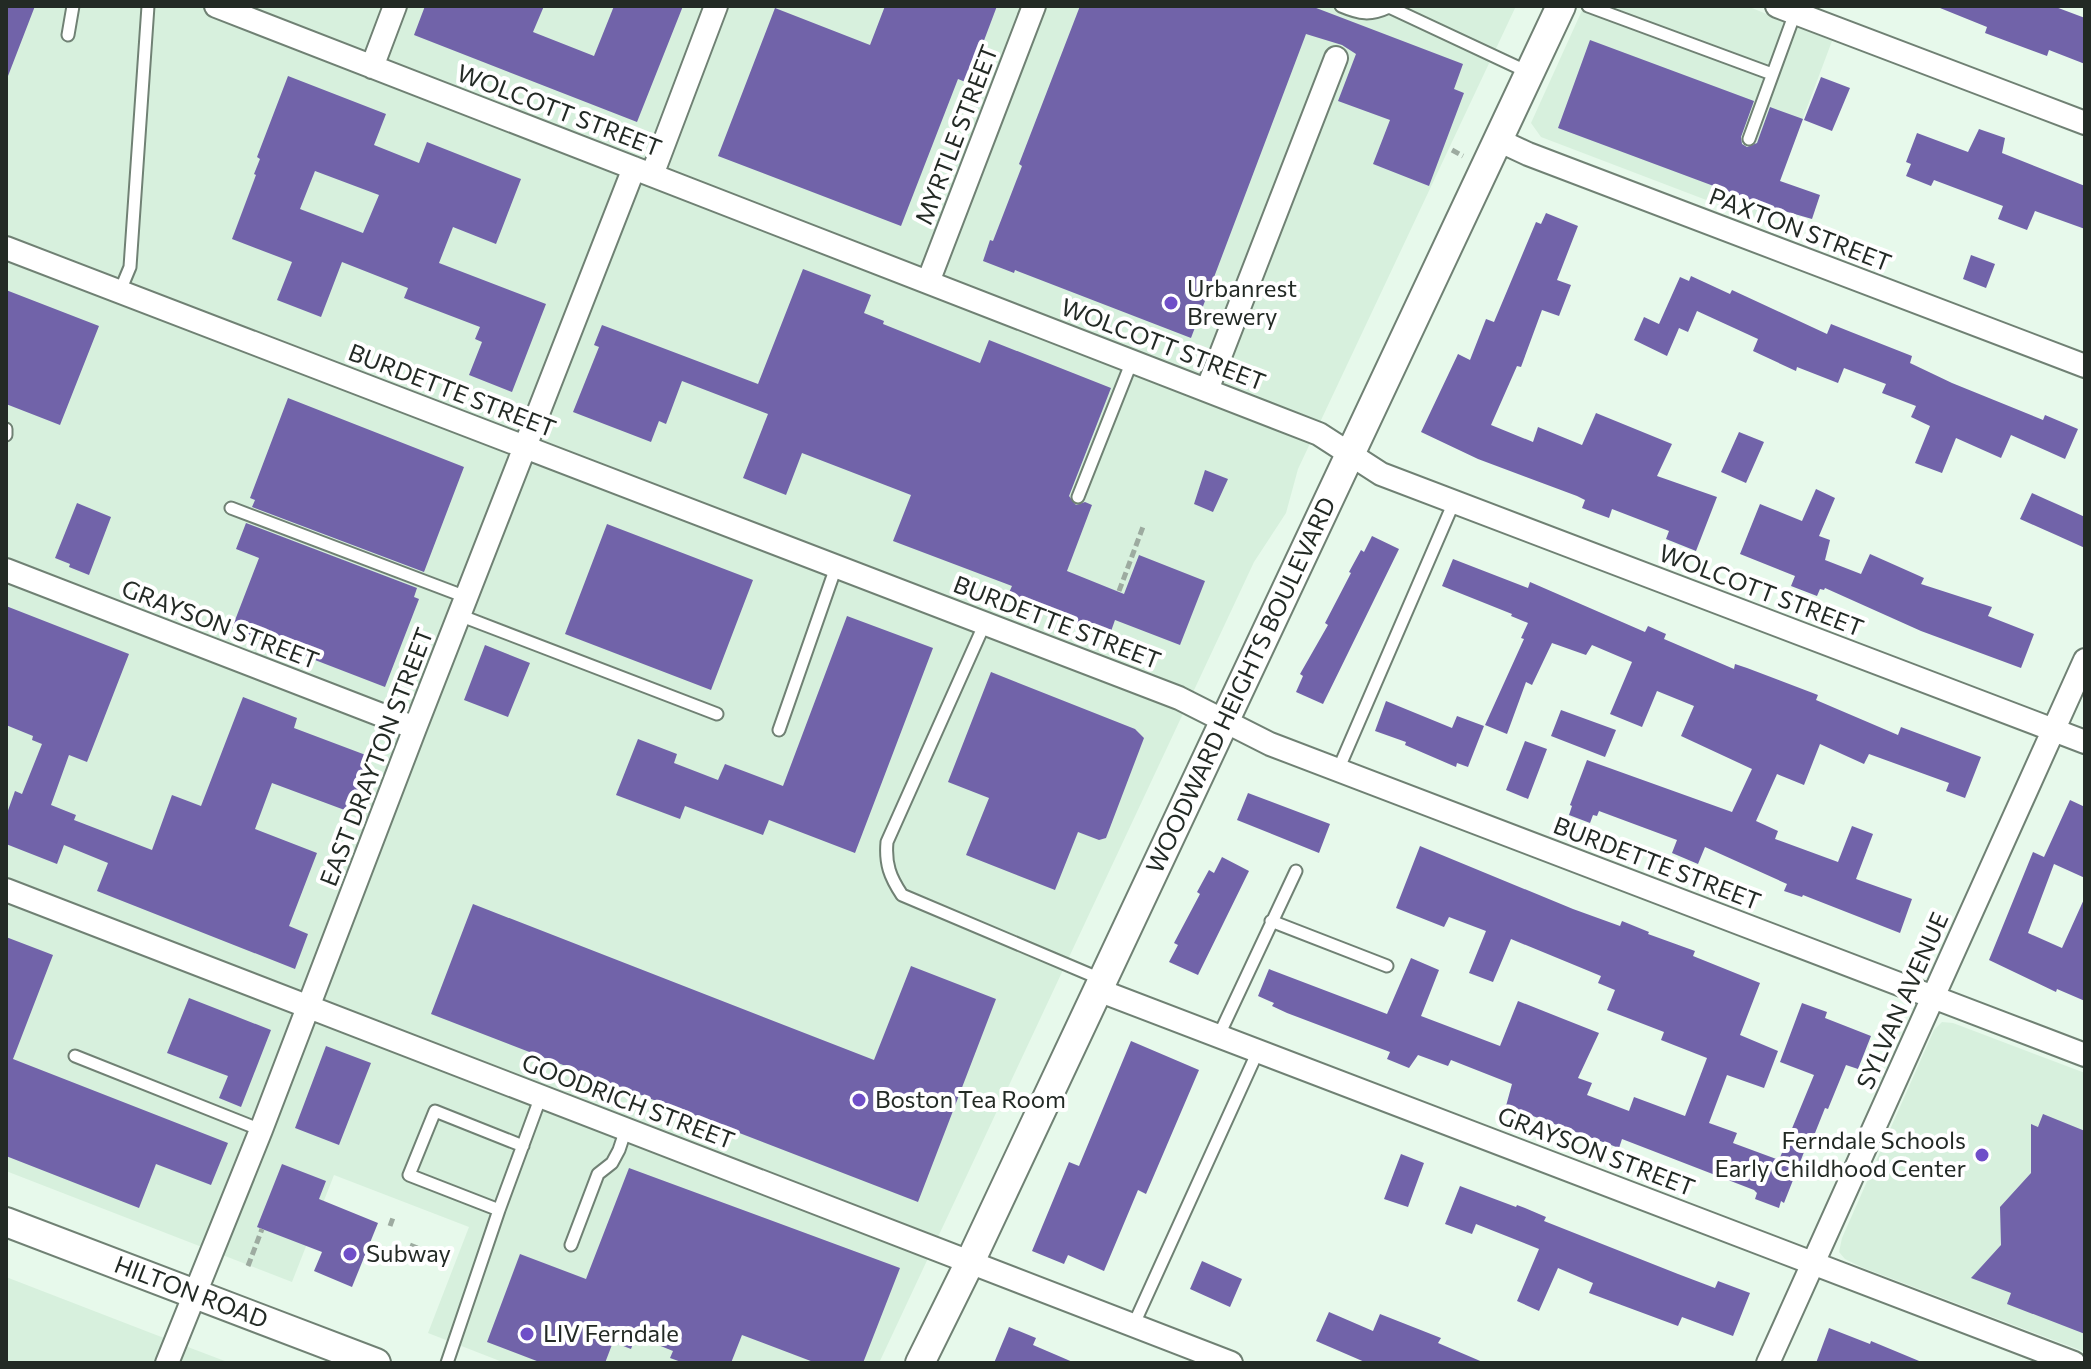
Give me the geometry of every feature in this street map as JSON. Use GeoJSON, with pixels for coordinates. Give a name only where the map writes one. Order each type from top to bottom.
{"type":"FeatureCollection","features":[{"type":"Feature","properties":{"kind":"street","name":"WOLCOTT STREET"},"geometry":{"type":"LineString","coordinates":[[216,6],[241,10],[372,67],[1319,434],[1381,474],[2085,742]]}},
{"type":"Feature","properties":{"kind":"street"},"geometry":{"type":"LineString","coordinates":[[372,67],[395,6]]}},
{"type":"Feature","properties":{"kind":"street","name":"EAST DRAYTON STREET"},"geometry":{"type":"LineString","coordinates":[[167,1363],[261,1130],[525,447],[716,6]]}},
{"type":"Feature","properties":{"kind":"street","name":"MYRTLE STREET"},"geometry":{"type":"LineString","coordinates":[[928,282],[1034,6]]}},
{"type":"Feature","properties":{"kind":"street","name":"WOODWARD HEIGHTS BOULEVARD"},"geometry":{"type":"LineString","coordinates":[[920,1363],[1561,6]]}},
{"type":"Feature","properties":{"kind":"street"},"geometry":{"type":"LineString","coordinates":[[1786,9],[2085,123]]}},
{"type":"Feature","properties":{"kind":"street"},"geometry":{"type":"LineString","coordinates":[[1207,390],[1336,58]]}},
{"type":"Feature","properties":{"kind":"street","name":"PAXTON STREET"},"geometry":{"type":"LineString","coordinates":[[1498,140],[2085,366]]}},
{"type":"Feature","properties":{"kind":"street","name":"BURDETTE STREET"},"geometry":{"type":"LineString","coordinates":[[6,248],[1191,703],[1256,739],[2085,1055]]}},
{"type":"Feature","properties":{"kind":"street","name":"GRAYSON STREET"},"geometry":{"type":"LineString","coordinates":[[6,570],[415,728]]}},
{"type":"Feature","properties":{"kind":"street","name":"SYLVAN AVENUE"},"geometry":{"type":"LineString","coordinates":[[1768,1363],[2085,660]]}},
{"type":"Feature","properties":{"kind":"street","name":"GOODRICH STREET"},"geometry":{"type":"LineString","coordinates":[[6,890],[1231,1363]]}},
{"type":"Feature","properties":{"kind":"street","name":"GRAYSON STREET"},"geometry":{"type":"LineString","coordinates":[[1101,985],[1258,1051],[2074,1363]]}},
{"type":"Feature","properties":{"kind":"street","name":"HILTON ROAD"},"geometry":{"type":"LineString","coordinates":[[6,1222],[376,1363]]}},
{"type":"Feature","properties":{"kind":"lane"},"geometry":{"type":"LineString","coordinates":[[68,35],[73,6]]}},
{"type":"Feature","properties":{"kind":"lane"},"geometry":{"type":"LineString","coordinates":[[120,291],[130,267],[148,6]]}},
{"type":"Feature","properties":{"kind":"lane"},"geometry":{"type":"LineString","coordinates":[[1341,6],[1363,15],[1389,7],[1531,73]]}},
{"type":"Feature","properties":{"kind":"lane"},"geometry":{"type":"LineString","coordinates":[[1588,6],[1772,74]]}},
{"type":"Feature","properties":{"kind":"lane"},"geometry":{"type":"LineString","coordinates":[[1749,139],[1772,74],[1786,9]]}},
{"type":"Feature","properties":{"kind":"lane"},"geometry":{"type":"LineString","coordinates":[[1078,497],[1132,361]]}},
{"type":"Feature","properties":{"kind":"lane"},"geometry":{"type":"LineString","coordinates":[[1338,770],[1454,502]]}},
{"type":"Feature","properties":{"kind":"lane"},"geometry":{"type":"LineString","coordinates":[[231,508],[717,714]]}},
{"type":"Feature","properties":{"kind":"lane"},"geometry":{"type":"LineString","coordinates":[[779,730],[836,567]]}},
{"type":"Feature","properties":{"kind":"lane"},"geometry":{"type":"LineString","coordinates":[[985,623],[887,842],[885,856],[890,877],[902,895],[1101,985]]}},
{"type":"Feature","properties":{"kind":"lane"},"geometry":{"type":"LineString","coordinates":[[1219,1035],[1296,871]]}},
{"type":"Feature","properties":{"kind":"lane"},"geometry":{"type":"LineString","coordinates":[[1271,921],[1387,966]]}},
{"type":"Feature","properties":{"kind":"lane"},"geometry":{"type":"LineString","coordinates":[[1133,1326],[1258,1051]]}},
{"type":"Feature","properties":{"kind":"lane"},"geometry":{"type":"LineString","coordinates":[[75,1056],[261,1130]]}},
{"type":"Feature","properties":{"kind":"lane"},"geometry":{"type":"LineString","coordinates":[[447,1363],[541,1096]]}},
{"type":"Feature","properties":{"kind":"lane"},"geometry":{"type":"LineString","coordinates":[[499,1210],[409,1175],[435,1111],[523,1146]]}},
{"type":"Feature","properties":{"kind":"lane"},"geometry":{"type":"LineString","coordinates":[[571,1245],[598,1174],[612,1163],[626,1129]]}},
{"type":"Feature","properties":{"kind":"path"},"geometry":{"type":"LineString","coordinates":[[1452,150],[1464,156]]}},
{"type":"Feature","properties":{"kind":"path"},"geometry":{"type":"LineString","coordinates":[[1119,591],[1144,524]]}},
{"type":"Feature","properties":{"kind":"path"},"geometry":{"type":"LineString","coordinates":[[390,1226],[394,1215]]}},
{"type":"Feature","properties":{"kind":"path"},"geometry":{"type":"LineString","coordinates":[[248,1266],[262,1230],[251,1227]]}},
{"type":"Feature","properties":{"kind":"path"},"geometry":{"type":"LineString","coordinates":[[410,1245],[425,1251]]}},
{"type":"Feature","properties":{"kind":"shaded area"},"geometry":{"type":"Polygon","coordinates":[[[6,6],[1516,6],[1298,469],[1286,513],[1254,562],[879,1363],[505,1363],[428,1333],[469,1227],[334,1175],[292,1282],[6,1171],[6,6]]]}},
{"type":"Feature","properties":{"kind":"shaded area"},"geometry":{"type":"Polygon","coordinates":[[[1584,6],[1747,6],[1832,41],[1764,222],[1541,137],[1531,123],[1584,6]]]}},
{"type":"Feature","properties":{"kind":"shaded area","name":"Ferndale Schools Early Childhood Center"},"geometry":{"type":"Polygon","coordinates":[[[1942,1022],[1953,1023],[2085,1073],[2085,1352],[1861,1267],[1845,1259],[1839,1252],[1842,1238],[1934,1030],[1942,1022]]]}},
{"type":"Feature","properties":{"kind":"shaded area"},"geometry":{"type":"Polygon","coordinates":[[[6,1277],[151,1333],[230,1363],[6,1363],[6,1277]]]}},
{"type":"Feature","properties":{"kind":"building"},"geometry":{"type":"Polygon","coordinates":[[[6,6],[35,6],[8,76],[6,76],[6,6]]]}},
{"type":"Feature","properties":{"kind":"building"},"geometry":{"type":"Polygon","coordinates":[[[425,6],[544,6],[533,32],[594,56],[614,6],[683,6],[637,122],[414,35],[425,6]]]}},
{"type":"Feature","properties":{"kind":"building"},"geometry":{"type":"Polygon","coordinates":[[[885,6],[997,6],[968,83],[958,79],[901,226],[718,156],[775,8],[870,45],[885,6]]]}},
{"type":"Feature","properties":{"kind":"building"},"geometry":{"type":"Polygon","coordinates":[[[1080,6],[1311,6],[1463,64],[1454,89],[1464,93],[1429,186],[1373,164],[1390,120],[1338,101],[1356,54],[1342,45],[1306,34],[1191,338],[1015,270],[1014,273],[983,261],[1022,166],[1019,164],[1080,6]]]}},
{"type":"Feature","properties":{"kind":"building"},"geometry":{"type":"Polygon","coordinates":[[[1940,6],[2053,6],[2085,18],[2085,64],[2049,50],[2047,56],[1985,33],[1987,27],[1940,6]]]}},
{"type":"Feature","properties":{"kind":"building"},"geometry":{"type":"Polygon","coordinates":[[[1590,40],[1754,101],[1741,137],[1742,144],[1747,147],[1757,143],[1770,107],[1803,119],[1780,181],[1820,195],[1812,219],[1770,207],[1558,128],[1590,40]]]}},
{"type":"Feature","properties":{"kind":"building"},"geometry":{"type":"Polygon","coordinates":[[[288,76],[386,114],[374,145],[419,163],[427,142],[521,179],[496,244],[453,227],[439,263],[546,304],[512,392],[469,375],[482,342],[475,339],[480,327],[404,298],[408,288],[342,262],[321,317],[277,300],[292,262],[232,239],[256,175],[260,159],[257,157],[288,76]],[[315,171],[300,209],[363,233],[379,195],[315,171]]]}},
{"type":"Feature","properties":{"kind":"building"},"geometry":{"type":"Polygon","coordinates":[[[1821,77],[1850,88],[1832,131],[1804,120],[1821,77]]]}},
{"type":"Feature","properties":{"kind":"building"},"geometry":{"type":"Polygon","coordinates":[[[1979,129],[2005,138],[2002,153],[2085,186],[2085,229],[2035,211],[2027,230],[1998,219],[2003,206],[1934,180],[1931,186],[1906,176],[1911,164],[1906,162],[1917,133],[1968,152],[1979,129]]]}},
{"type":"Feature","properties":{"kind":"building"},"geometry":{"type":"Polygon","coordinates":[[[1546,213],[1578,226],[1557,280],[1571,285],[1559,316],[1542,310],[1521,367],[1517,366],[1491,425],[1533,442],[1538,427],[1582,445],[1596,413],[1672,444],[1657,476],[1717,497],[1696,551],[1666,539],[1669,531],[1612,509],[1609,518],[1582,508],[1585,500],[1577,496],[1478,459],[1421,432],[1458,354],[1470,360],[1486,319],[1494,322],[1536,222],[1541,224],[1546,213]]]}},
{"type":"Feature","properties":{"kind":"building"},"geometry":{"type":"Polygon","coordinates":[[[1971,255],[1995,264],[1986,288],[1963,279],[1971,255]]]}},
{"type":"Feature","properties":{"kind":"building"},"geometry":{"type":"Polygon","coordinates":[[[803,269],[871,295],[864,313],[884,321],[883,324],[980,363],[989,340],[1111,388],[1069,496],[1076,505],[1085,502],[1092,505],[1067,571],[1124,594],[1139,555],[1205,581],[1180,645],[1115,620],[1109,637],[1007,597],[1012,586],[893,541],[911,495],[802,453],[786,495],[743,478],[768,414],[682,381],[666,424],[659,421],[651,442],[573,412],[599,347],[594,345],[602,325],[758,384],[803,269]]]}},
{"type":"Feature","properties":{"kind":"building"},"geometry":{"type":"Polygon","coordinates":[[[1691,276],[1730,294],[1732,290],[1827,334],[1831,324],[1912,356],[1910,363],[1952,383],[2043,420],[2045,415],[2078,429],[2065,459],[2011,435],[2001,458],[1956,438],[1942,473],[1915,463],[1930,426],[1911,417],[1916,406],[1882,393],[1886,384],[1844,368],[1838,383],[1797,367],[1796,371],[1753,351],[1758,339],[1697,311],[1688,332],[1679,328],[1667,356],[1634,340],[1644,317],[1659,324],[1680,277],[1689,281],[1691,276]]]}},
{"type":"Feature","properties":{"kind":"building"},"geometry":{"type":"Polygon","coordinates":[[[6,290],[99,326],[60,425],[6,404],[6,290]]]}},
{"type":"Feature","properties":{"kind":"building"},"geometry":{"type":"Polygon","coordinates":[[[288,398],[464,467],[424,572],[252,507],[255,500],[250,498],[288,398]]]}},
{"type":"Feature","properties":{"kind":"building"},"geometry":{"type":"Polygon","coordinates":[[[1739,432],[1764,442],[1746,483],[1721,472],[1739,432]]]}},
{"type":"Feature","properties":{"kind":"building"},"geometry":{"type":"Polygon","coordinates":[[[1205,470],[1228,479],[1213,512],[1194,504],[1205,470]]]}},
{"type":"Feature","properties":{"kind":"building"},"geometry":{"type":"Polygon","coordinates":[[[1816,489],[1835,498],[1819,536],[1830,540],[1825,560],[1861,574],[1870,554],[1924,578],[1921,584],[1992,607],[1988,616],[2034,634],[2021,668],[1921,631],[1825,588],[1820,589],[1817,596],[1791,586],[1795,576],[1740,554],[1760,504],[1802,521],[1816,489]]]}},
{"type":"Feature","properties":{"kind":"building"},"geometry":{"type":"Polygon","coordinates":[[[2032,493],[2085,517],[2085,548],[2020,519],[2032,493]]]}},
{"type":"Feature","properties":{"kind":"building"},"geometry":{"type":"Polygon","coordinates":[[[77,503],[111,517],[89,575],[55,558],[77,503]]]}},
{"type":"Feature","properties":{"kind":"building"},"geometry":{"type":"Polygon","coordinates":[[[246,523],[417,588],[414,597],[419,599],[385,687],[232,628],[259,558],[236,549],[246,523]]]}},
{"type":"Feature","properties":{"kind":"building"},"geometry":{"type":"Polygon","coordinates":[[[607,524],[753,580],[711,690],[565,634],[607,524]]]}},
{"type":"Feature","properties":{"kind":"building"},"geometry":{"type":"Polygon","coordinates":[[[1372,536],[1399,549],[1323,704],[1296,692],[1303,676],[1300,674],[1328,625],[1325,623],[1349,572],[1372,536]]]}},
{"type":"Feature","properties":{"kind":"building"},"geometry":{"type":"Polygon","coordinates":[[[1453,559],[1528,588],[1530,582],[1645,632],[1648,626],[1666,634],[1664,639],[1734,669],[1735,664],[1818,695],[1816,700],[1898,735],[1901,727],[1981,757],[1965,798],[1946,791],[1949,783],[1869,754],[1864,764],[1820,744],[1804,785],[1777,774],[1756,821],[1778,831],[1775,839],[1838,862],[1852,826],[1873,834],[1856,879],[1912,899],[1900,933],[1803,895],[1784,891],[1787,884],[1705,847],[1698,864],[1672,853],[1677,840],[1599,811],[1590,823],[1569,815],[1587,760],[1732,812],[1752,769],[1681,736],[1694,706],[1657,691],[1642,727],[1610,714],[1632,662],[1592,645],[1586,655],[1552,643],[1532,685],[1526,682],[1507,734],[1485,725],[1524,639],[1521,638],[1528,623],[1442,586],[1453,559]]]}},
{"type":"Feature","properties":{"kind":"building"},"geometry":{"type":"Polygon","coordinates":[[[6,606],[129,654],[87,762],[69,755],[51,805],[76,815],[74,820],[152,850],[172,795],[201,806],[243,697],[297,718],[294,728],[371,757],[350,812],[272,783],[255,829],[317,853],[289,926],[308,934],[295,969],[97,891],[108,863],[64,845],[57,864],[6,844],[6,816],[15,791],[22,794],[42,744],[32,740],[33,736],[6,725],[6,606]]]}},
{"type":"Feature","properties":{"kind":"building"},"geometry":{"type":"Polygon","coordinates":[[[847,616],[933,648],[855,853],[769,820],[763,835],[685,806],[680,819],[616,795],[638,739],[677,754],[674,763],[718,780],[725,764],[783,786],[847,616]]]}},
{"type":"Feature","properties":{"kind":"building"},"geometry":{"type":"Polygon","coordinates":[[[485,645],[530,663],[508,717],[464,700],[485,645]]]}},
{"type":"Feature","properties":{"kind":"building"},"geometry":{"type":"Polygon","coordinates":[[[991,672],[1135,729],[1144,738],[1106,838],[1099,840],[1078,832],[1055,890],[966,855],[989,798],[948,782],[991,672]]]}},
{"type":"Feature","properties":{"kind":"building"},"geometry":{"type":"Polygon","coordinates":[[[1386,701],[1452,728],[1457,716],[1484,726],[1468,767],[1457,763],[1456,767],[1405,745],[1406,742],[1375,731],[1386,701]]]}},
{"type":"Feature","properties":{"kind":"building"},"geometry":{"type":"Polygon","coordinates":[[[1561,710],[1616,730],[1605,757],[1551,736],[1561,710]]]}},
{"type":"Feature","properties":{"kind":"building"},"geometry":{"type":"Polygon","coordinates":[[[1525,741],[1547,749],[1528,799],[1506,790],[1525,741]]]}},
{"type":"Feature","properties":{"kind":"building"},"geometry":{"type":"Polygon","coordinates":[[[1248,793],[1330,824],[1319,853],[1237,820],[1248,793]]]}},
{"type":"Feature","properties":{"kind":"building"},"geometry":{"type":"Polygon","coordinates":[[[2070,800],[2085,807],[2085,878],[2054,864],[2028,933],[2062,948],[2085,897],[2085,1001],[2057,989],[2056,992],[1989,960],[2033,852],[2044,857],[2070,800]]]}},
{"type":"Feature","properties":{"kind":"building"},"geometry":{"type":"Polygon","coordinates":[[[1420,846],[1573,909],[1620,926],[1622,921],[1695,951],[1693,956],[1760,983],[1740,1035],[1778,1051],[1764,1088],[1727,1075],[1709,1123],[1737,1133],[1733,1143],[1779,1160],[1814,1075],[1780,1062],[1802,1003],[1827,1012],[1825,1018],[1871,1036],[1858,1069],[1846,1065],[1828,1109],[1825,1108],[1811,1143],[1808,1142],[1784,1203],[1781,1201],[1779,1208],[1755,1199],[1757,1193],[1754,1190],[1622,1139],[1619,1148],[1506,1106],[1512,1084],[1451,1060],[1448,1066],[1418,1055],[1409,1068],[1387,1059],[1390,1052],[1287,1013],[1258,996],[1269,969],[1387,1014],[1411,958],[1439,970],[1421,1016],[1500,1046],[1518,1001],[1599,1033],[1578,1078],[1592,1083],[1587,1095],[1629,1111],[1634,1097],[1685,1116],[1707,1058],[1661,1040],[1664,1032],[1607,1010],[1615,990],[1598,983],[1601,976],[1511,939],[1493,982],[1469,973],[1486,931],[1449,917],[1444,927],[1396,908],[1420,846]]]}},
{"type":"Feature","properties":{"kind":"building"},"geometry":{"type":"Polygon","coordinates":[[[1222,857],[1249,871],[1198,975],[1169,962],[1178,945],[1174,943],[1200,894],[1197,892],[1209,870],[1214,873],[1222,857]]]}},
{"type":"Feature","properties":{"kind":"building"},"geometry":{"type":"Polygon","coordinates":[[[473,904],[874,1060],[911,966],[996,999],[918,1202],[431,1014],[473,904]]]}},
{"type":"Feature","properties":{"kind":"building"},"geometry":{"type":"Polygon","coordinates":[[[6,937],[53,955],[13,1059],[228,1143],[211,1185],[156,1164],[139,1208],[6,1156],[6,937]]]}},
{"type":"Feature","properties":{"kind":"building"},"geometry":{"type":"Polygon","coordinates":[[[189,998],[271,1030],[241,1107],[219,1098],[228,1076],[167,1053],[189,998]]]}},
{"type":"Feature","properties":{"kind":"building"},"geometry":{"type":"Polygon","coordinates":[[[1131,1041],[1199,1070],[1146,1194],[1138,1190],[1104,1271],[1068,1255],[1064,1264],[1032,1251],[1069,1162],[1079,1166],[1131,1041]]]}},
{"type":"Feature","properties":{"kind":"building"},"geometry":{"type":"Polygon","coordinates":[[[326,1046],[371,1063],[339,1145],[295,1128],[326,1046]]]}},
{"type":"Feature","properties":{"kind":"building"},"geometry":{"type":"Polygon","coordinates":[[[2043,1114],[2085,1131],[2085,1334],[2007,1304],[2011,1293],[1971,1278],[2001,1245],[2000,1207],[2031,1173],[2031,1124],[2038,1127],[2043,1114]]]}},
{"type":"Feature","properties":{"kind":"building"},"geometry":{"type":"Polygon","coordinates":[[[1401,1154],[1424,1163],[1408,1207],[1384,1199],[1401,1154]]]}},
{"type":"Feature","properties":{"kind":"building"},"geometry":{"type":"Polygon","coordinates":[[[282,1164],[326,1181],[319,1199],[378,1223],[352,1287],[314,1271],[322,1252],[257,1227],[282,1164]]]}},
{"type":"Feature","properties":{"kind":"building"},"geometry":{"type":"Polygon","coordinates":[[[629,1168],[900,1268],[863,1363],[816,1363],[742,1335],[731,1363],[684,1363],[670,1358],[673,1351],[636,1336],[631,1349],[613,1342],[605,1363],[542,1363],[487,1342],[520,1254],[586,1279],[629,1168]]]}},
{"type":"Feature","properties":{"kind":"building"},"geometry":{"type":"Polygon","coordinates":[[[1460,1186],[1525,1208],[1546,1217],[1544,1221],[1715,1288],[1718,1281],[1750,1293],[1733,1336],[1682,1317],[1678,1326],[1589,1293],[1593,1283],[1558,1268],[1539,1311],[1517,1301],[1539,1249],[1476,1224],[1472,1234],[1445,1224],[1460,1186]]]}},
{"type":"Feature","properties":{"kind":"building"},"geometry":{"type":"Polygon","coordinates":[[[1202,1261],[1242,1279],[1230,1307],[1190,1289],[1202,1261]]]}},
{"type":"Feature","properties":{"kind":"building"},"geometry":{"type":"Polygon","coordinates":[[[1329,1312],[1373,1331],[1380,1314],[1441,1338],[1438,1343],[1485,1363],[1367,1363],[1316,1341],[1329,1312]]]}},
{"type":"Feature","properties":{"kind":"building"},"geometry":{"type":"Polygon","coordinates":[[[1009,1327],[1036,1338],[1033,1345],[1075,1363],[994,1363],[1009,1327]]]}},
{"type":"Feature","properties":{"kind":"building"},"geometry":{"type":"Polygon","coordinates":[[[1829,1328],[1870,1344],[1871,1341],[1924,1363],[1816,1363],[1829,1328]]]}},
{"type":"Feature","properties":{"kind":"place","name":"Urbanrest Brewery"},"geometry":{"type":"Point","coordinates":[1171,303]}},
{"type":"Feature","properties":{"kind":"place","name":"Boston Tea Room"},"geometry":{"type":"Point","coordinates":[859,1100]}},
{"type":"Feature","properties":{"kind":"place","name":"Ferndale Schools Early Childhood Center"},"geometry":{"type":"Point","coordinates":[1982,1155]}},
{"type":"Feature","properties":{"kind":"place","name":"Subway"},"geometry":{"type":"Point","coordinates":[350,1254]}},
{"type":"Feature","properties":{"kind":"place","name":"LIV Ferndale"},"geometry":{"type":"Point","coordinates":[527,1334]}}]}
